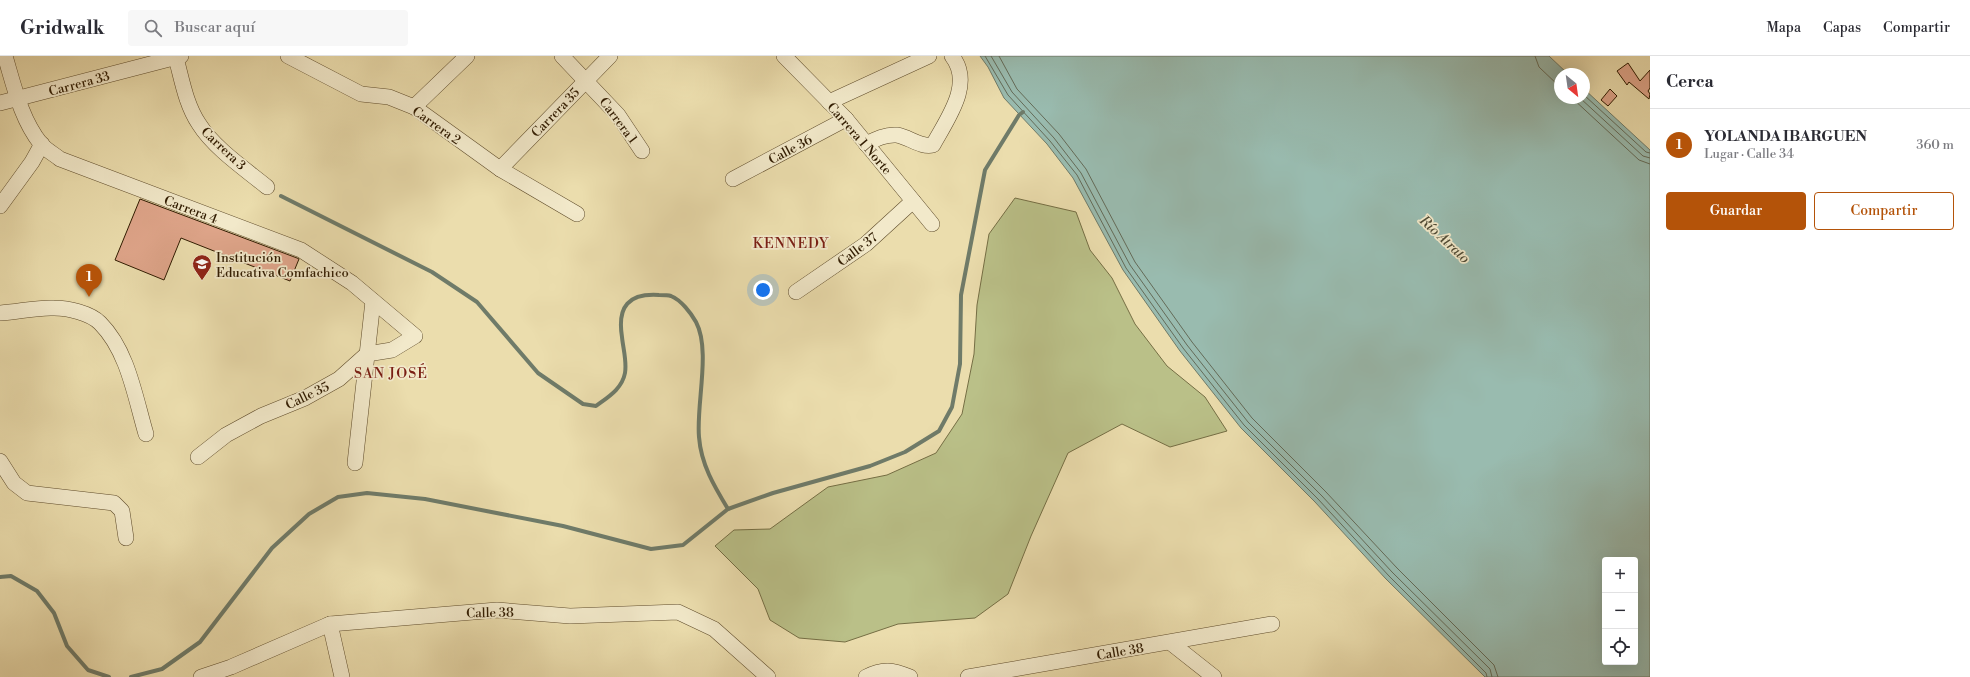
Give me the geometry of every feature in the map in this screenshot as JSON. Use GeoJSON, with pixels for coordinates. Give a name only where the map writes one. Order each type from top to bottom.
{"type":"FeatureCollection","features":[{"type":"Feature","properties":{"kind":"street","name":"Carrera 4"},"geometry":{"type":"LineString","coordinates":[[5,56],[17,99],[24,116],[42,144],[60,159],[302,250],[352,283],[415,336],[392,350],[367,354]]}},
{"type":"Feature","properties":{"kind":"street","name":"Carrera 2"},"geometry":{"type":"LineString","coordinates":[[288,56],[361,94],[390,97],[414,107],[500,169],[577,214]]}},
{"type":"Feature","properties":{"kind":"street"},"geometry":{"type":"LineString","coordinates":[[414,107],[467,56]]}},
{"type":"Feature","properties":{"kind":"street","name":"Carrera 1"},"geometry":{"type":"LineString","coordinates":[[562,56],[618,115],[642,151]]}},
{"type":"Feature","properties":{"kind":"street","name":"Carrera 35"},"geometry":{"type":"LineString","coordinates":[[500,169],[610,56]]}},
{"type":"Feature","properties":{"kind":"street","name":"Carrera 1 Norte"},"geometry":{"type":"LineString","coordinates":[[784,56],[846,120],[932,224]]}},
{"type":"Feature","properties":{"kind":"street"},"geometry":{"type":"LineString","coordinates":[[829,102],[929,56]]}},
{"type":"Feature","properties":{"kind":"street"},"geometry":{"type":"LineString","coordinates":[[866,144],[880,137],[897,135],[928,146],[933,145],[959,96],[959,65],[952,56]]}},
{"type":"Feature","properties":{"kind":"street","name":"Carrera 33"},"geometry":{"type":"LineString","coordinates":[[0,103],[178,57]]}},
{"type":"Feature","properties":{"kind":"street","name":"Carrera 3"},"geometry":{"type":"LineString","coordinates":[[178,57],[187,100],[199,125],[220,149],[267,187]]}},
{"type":"Feature","properties":{"kind":"street","name":"Calle 36"},"geometry":{"type":"LineString","coordinates":[[733,179],[846,120]]}},
{"type":"Feature","properties":{"kind":"street"},"geometry":{"type":"LineString","coordinates":[[0,206],[32,162],[42,144]]}},
{"type":"Feature","properties":{"kind":"street","name":"Calle 37"},"geometry":{"type":"LineString","coordinates":[[796,292],[866,244],[914,201]]}},
{"type":"Feature","properties":{"kind":"street"},"geometry":{"type":"LineString","coordinates":[[354,463],[373,301]]}},
{"type":"Feature","properties":{"kind":"street"},"geometry":{"type":"LineString","coordinates":[[0,313],[55,308],[81,312],[99,322],[115,343],[126,364],[146,434]]}},
{"type":"Feature","properties":{"kind":"street","name":"Calle 35"},"geometry":{"type":"LineString","coordinates":[[198,457],[226,435],[254,420],[305,398],[339,379],[367,354]]}},
{"type":"Feature","properties":{"kind":"street"},"geometry":{"type":"LineString","coordinates":[[0,461],[14,483],[26,493],[114,503],[122,511],[126,538]]}},
{"type":"Feature","properties":{"kind":"street","name":"Calle 38"},"geometry":{"type":"LineString","coordinates":[[201,677],[232,672],[330,624],[497,610],[570,616],[678,612],[714,629],[768,677]]}},
{"type":"Feature","properties":{"kind":"street"},"geometry":{"type":"LineString","coordinates":[[330,624],[342,677]]}},
{"type":"Feature","properties":{"kind":"street","name":"Calle 38"},"geometry":{"type":"LineString","coordinates":[[968,677],[1171,643],[1272,624]]}},
{"type":"Feature","properties":{"kind":"street"},"geometry":{"type":"LineString","coordinates":[[1171,643],[1214,677]]}},
{"type":"Feature","properties":{"kind":"street"},"geometry":{"type":"LineString","coordinates":[[866,677],[872,674],[893,670],[910,677]]}},
{"type":"Feature","properties":{"kind":"green space"},"geometry":{"type":"Polygon","coordinates":[[[1015,198],[1076,212],[1090,250],[1112,278],[1135,324],[1167,366],[1205,397],[1227,431],[1170,447],[1122,424],[1068,453],[1031,536],[1008,594],[975,618],[898,624],[845,642],[799,638],[770,620],[758,589],[715,546],[734,530],[770,529],[828,487],[887,475],[936,453],[962,414],[974,354],[977,305],[989,234],[1015,198]]]}},
{"type":"Feature","properties":{"kind":"water","name":"Río Atrato"},"geometry":{"type":"Polygon","coordinates":[[[980,56],[1549,56],[1562,68],[1554,68],[1554,104],[1590,104],[1590,95],[1650,150],[1650,677],[1485,677],[1386,579],[1315,502],[1241,428],[1180,351],[1123,270],[1073,178],[1047,144],[1004,98],[988,67],[980,56]]]}},
{"type":"Feature","properties":{"kind":"building"},"geometry":{"type":"Polygon","coordinates":[[[1628,63],[1640,81],[1650,70],[1650,88],[1648,91],[1650,94],[1649,99],[1629,82],[1627,85],[1617,71],[1628,63]]]}},
{"type":"Feature","properties":{"kind":"building"},"geometry":{"type":"Polygon","coordinates":[[[1610,89],[1617,96],[1608,106],[1601,100],[1610,89]]]}},
{"type":"Feature","properties":{"kind":"building"},"geometry":{"type":"Polygon","coordinates":[[[140,199],[299,259],[290,281],[181,238],[164,280],[115,260],[140,199]]]}},
{"type":"Feature","properties":{"kind":"waterway"},"geometry":{"type":"LineString","coordinates":[[131,677],[162,669],[200,642],[272,548],[309,514],[338,497],[367,493],[425,499],[563,526],[651,549],[683,545],[728,509],[773,493],[870,466],[905,452],[939,431],[952,407],[960,364],[961,295],[985,170],[1019,115],[1023,112]]}},
{"type":"Feature","properties":{"kind":"waterway"},"geometry":{"type":"LineString","coordinates":[[281,196],[432,272],[477,302],[538,373],[583,404],[596,406],[610,396],[621,384],[625,373],[626,364],[621,317],[627,304],[640,296],[667,295],[675,298],[685,307],[696,322],[700,334],[703,362],[699,409],[700,447],[705,466],[728,509]]}},
{"type":"Feature","properties":{"kind":"waterway"},"geometry":{"type":"LineString","coordinates":[[0,577],[11,576],[37,591],[54,613],[67,646],[88,670],[109,677]]}},
{"type":"Feature","properties":{"kind":"place","name":"Institución Educativa Comfachico"},"geometry":{"type":"Point","coordinates":[202,281]}},
{"type":"Feature","properties":{"kind":"place","name":"YOLANDA IBARGUEN"},"geometry":{"type":"Point","coordinates":[89,297]}},
{"type":"Feature","properties":{"kind":"district","name":"KENNEDY"},"geometry":{"type":"Point","coordinates":[791,243]}},
{"type":"Feature","properties":{"kind":"district","name":"SAN JOSÉ"},"geometry":{"type":"Point","coordinates":[391,373]}}]}
